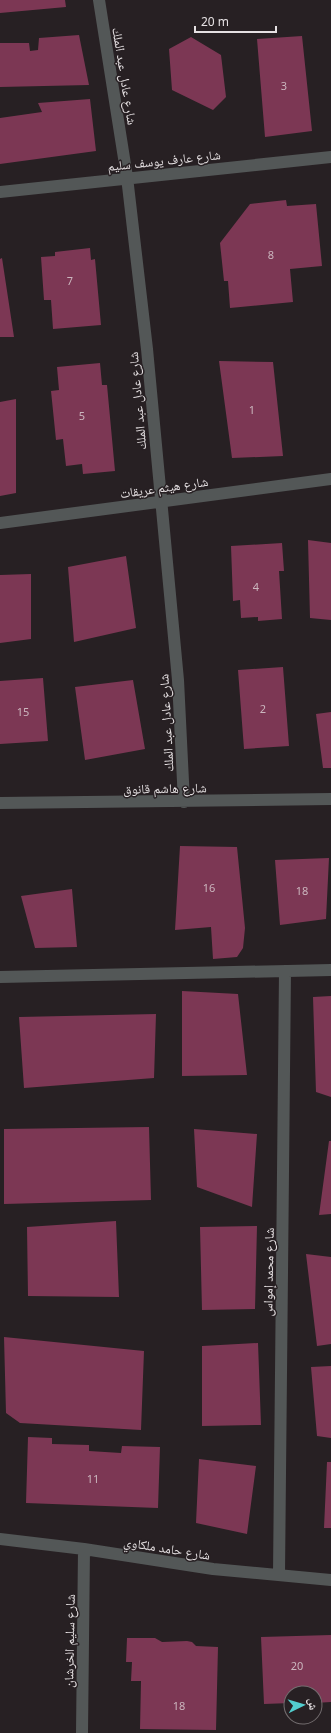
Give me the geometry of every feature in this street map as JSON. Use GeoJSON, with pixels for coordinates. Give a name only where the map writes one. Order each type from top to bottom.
{"type":"FeatureCollection","features":[{"type":"Feature","properties":{"kind":"street","name":"شارع عادل عبد الملك"},"geometry":{"type":"LineString","coordinates":[[99,0],[128,177],[178,680],[184,802]]}},
{"type":"Feature","properties":{"kind":"street","name":"شارع عارف يوسف سليم"},"geometry":{"type":"LineString","coordinates":[[0,192],[128,177],[331,157]]}},
{"type":"Feature","properties":{"kind":"street","name":"شارع هيثم عريقات"},"geometry":{"type":"LineString","coordinates":[[0,523],[331,479]]}},
{"type":"Feature","properties":{"kind":"street","name":"شارع هاشم قانوق"},"geometry":{"type":"LineString","coordinates":[[0,803],[184,802],[331,799]]}},
{"type":"Feature","properties":{"kind":"street"},"geometry":{"type":"LineString","coordinates":[[0,977],[331,970]]}},
{"type":"Feature","properties":{"kind":"street","name":"شارع محمد إمواس"},"geometry":{"type":"LineString","coordinates":[[280,1574],[285,971]]}},
{"type":"Feature","properties":{"kind":"street","name":"شارع حامد ملكاوي"},"geometry":{"type":"LineString","coordinates":[[0,1539],[84,1549],[213,1569],[280,1574],[331,1580]]}},
{"type":"Feature","properties":{"kind":"street","name":"شارع سليم الخرشان"},"geometry":{"type":"LineString","coordinates":[[82,1733],[84,1549]]}},
{"type":"Feature","properties":{"kind":"building"},"geometry":{"type":"Polygon","coordinates":[[[0,0],[65,0],[66,7],[0,13],[0,0]]]}},
{"type":"Feature","properties":{"kind":"building"},"geometry":{"type":"Polygon","coordinates":[[[79,35],[89,85],[0,87],[0,43],[29,43],[30,51],[38,50],[39,38],[79,35]]]}},
{"type":"Feature","properties":{"kind":"building"},"geometry":{"type":"Polygon","coordinates":[[[302,36],[312,131],[265,137],[257,39],[302,36]]]}},
{"type":"Feature","properties":{"kind":"building"},"geometry":{"type":"Polygon","coordinates":[[[191,37],[221,55],[226,97],[213,110],[172,90],[169,49],[191,37]]]}},
{"type":"Feature","properties":{"kind":"building"},"geometry":{"type":"Polygon","coordinates":[[[90,99],[96,151],[0,164],[0,118],[42,112],[38,103],[90,99]]]}},
{"type":"Feature","properties":{"kind":"building"},"geometry":{"type":"Polygon","coordinates":[[[286,200],[287,206],[316,204],[322,266],[290,269],[293,302],[230,308],[228,281],[224,281],[220,243],[250,204],[286,200]]]}},
{"type":"Feature","properties":{"kind":"building"},"geometry":{"type":"Polygon","coordinates":[[[90,248],[91,260],[95,259],[101,325],[53,329],[51,300],[44,300],[41,257],[55,256],[55,252],[90,248]]]}},
{"type":"Feature","properties":{"kind":"building"},"geometry":{"type":"Polygon","coordinates":[[[2,258],[14,337],[0,337],[0,259],[2,258]]]}},
{"type":"Feature","properties":{"kind":"building"},"geometry":{"type":"Polygon","coordinates":[[[219,361],[273,362],[283,456],[232,458],[219,361]]]}},
{"type":"Feature","properties":{"kind":"building"},"geometry":{"type":"Polygon","coordinates":[[[100,363],[102,385],[107,385],[115,471],[83,474],[82,464],[66,466],[63,439],[56,440],[51,391],[59,390],[57,367],[100,363]]]}},
{"type":"Feature","properties":{"kind":"building"},"geometry":{"type":"Polygon","coordinates":[[[16,399],[16,493],[0,496],[0,402],[16,399]]]}},
{"type":"Feature","properties":{"kind":"building"},"geometry":{"type":"Polygon","coordinates":[[[308,540],[331,543],[331,620],[310,618],[308,540]]]}},
{"type":"Feature","properties":{"kind":"building"},"geometry":{"type":"Polygon","coordinates":[[[282,543],[284,571],[279,571],[282,619],[258,621],[258,617],[241,618],[240,600],[233,601],[231,546],[282,543]]]}},
{"type":"Feature","properties":{"kind":"building"},"geometry":{"type":"Polygon","coordinates":[[[126,556],[136,628],[74,642],[68,567],[126,556]]]}},
{"type":"Feature","properties":{"kind":"building"},"geometry":{"type":"Polygon","coordinates":[[[31,574],[31,639],[0,643],[0,575],[31,574]]]}},
{"type":"Feature","properties":{"kind":"building"},"geometry":{"type":"Polygon","coordinates":[[[283,667],[289,746],[244,749],[238,670],[283,667]]]}},
{"type":"Feature","properties":{"kind":"building"},"geometry":{"type":"Polygon","coordinates":[[[43,678],[48,741],[0,744],[0,681],[43,678]]]}},
{"type":"Feature","properties":{"kind":"building"},"geometry":{"type":"Polygon","coordinates":[[[133,680],[145,749],[85,760],[75,687],[133,680]]]}},
{"type":"Feature","properties":{"kind":"building"},"geometry":{"type":"Polygon","coordinates":[[[331,712],[331,768],[323,768],[316,714],[331,712]]]}},
{"type":"Feature","properties":{"kind":"building"},"geometry":{"type":"Polygon","coordinates":[[[180,846],[237,847],[245,928],[243,948],[237,957],[213,959],[211,927],[175,930],[180,846]]]}},
{"type":"Feature","properties":{"kind":"building"},"geometry":{"type":"Polygon","coordinates":[[[329,858],[326,919],[280,925],[275,860],[329,858]]]}},
{"type":"Feature","properties":{"kind":"building"},"geometry":{"type":"Polygon","coordinates":[[[72,889],[77,947],[35,948],[21,896],[72,889]]]}},
{"type":"Feature","properties":{"kind":"building"},"geometry":{"type":"Polygon","coordinates":[[[182,991],[238,994],[247,1075],[182,1076],[182,991]]]}},
{"type":"Feature","properties":{"kind":"building"},"geometry":{"type":"Polygon","coordinates":[[[331,996],[331,1097],[316,1092],[313,997],[331,996]]]}},
{"type":"Feature","properties":{"kind":"building"},"geometry":{"type":"Polygon","coordinates":[[[156,1014],[154,1078],[24,1088],[19,1017],[156,1014]]]}},
{"type":"Feature","properties":{"kind":"building"},"geometry":{"type":"Polygon","coordinates":[[[149,1127],[151,1200],[4,1204],[4,1129],[149,1127]]]}},
{"type":"Feature","properties":{"kind":"building"},"geometry":{"type":"Polygon","coordinates":[[[194,1129],[257,1134],[252,1207],[197,1187],[194,1129]]]}},
{"type":"Feature","properties":{"kind":"building"},"geometry":{"type":"Polygon","coordinates":[[[329,1141],[331,1141],[331,1214],[319,1215],[329,1141]]]}},
{"type":"Feature","properties":{"kind":"building"},"geometry":{"type":"Polygon","coordinates":[[[116,1221],[119,1297],[28,1296],[27,1227],[116,1221]]]}},
{"type":"Feature","properties":{"kind":"building"},"geometry":{"type":"Polygon","coordinates":[[[257,1226],[255,1309],[202,1310],[200,1227],[257,1226]]]}},
{"type":"Feature","properties":{"kind":"building"},"geometry":{"type":"Polygon","coordinates":[[[306,1254],[331,1257],[331,1344],[317,1346],[306,1254]]]}},
{"type":"Feature","properties":{"kind":"building"},"geometry":{"type":"Polygon","coordinates":[[[4,1337],[144,1351],[141,1430],[20,1423],[6,1413],[4,1337]]]}},
{"type":"Feature","properties":{"kind":"building"},"geometry":{"type":"Polygon","coordinates":[[[258,1343],[261,1425],[202,1426],[202,1346],[258,1343]]]}},
{"type":"Feature","properties":{"kind":"building"},"geometry":{"type":"Polygon","coordinates":[[[331,1366],[331,1438],[317,1436],[311,1367],[331,1366]]]}},
{"type":"Feature","properties":{"kind":"building"},"geometry":{"type":"Polygon","coordinates":[[[28,1437],[52,1438],[52,1444],[89,1445],[89,1451],[121,1453],[122,1446],[160,1447],[158,1508],[26,1503],[28,1437]]]}},
{"type":"Feature","properties":{"kind":"building"},"geometry":{"type":"Polygon","coordinates":[[[199,1459],[256,1466],[247,1534],[196,1523],[199,1459]]]}},
{"type":"Feature","properties":{"kind":"building"},"geometry":{"type":"Polygon","coordinates":[[[327,1462],[331,1462],[331,1528],[324,1528],[327,1462]]]}},
{"type":"Feature","properties":{"kind":"building"},"geometry":{"type":"Polygon","coordinates":[[[331,1635],[331,1702],[323,1702],[323,1685],[283,1685],[283,1703],[264,1704],[261,1637],[331,1635]]]}},
{"type":"Feature","properties":{"kind":"building"},"geometry":{"type":"Polygon","coordinates":[[[127,1638],[155,1638],[162,1642],[187,1641],[192,1642],[196,1646],[218,1647],[216,1730],[140,1729],[141,1681],[131,1681],[132,1662],[126,1662],[127,1638]]]}}]}
